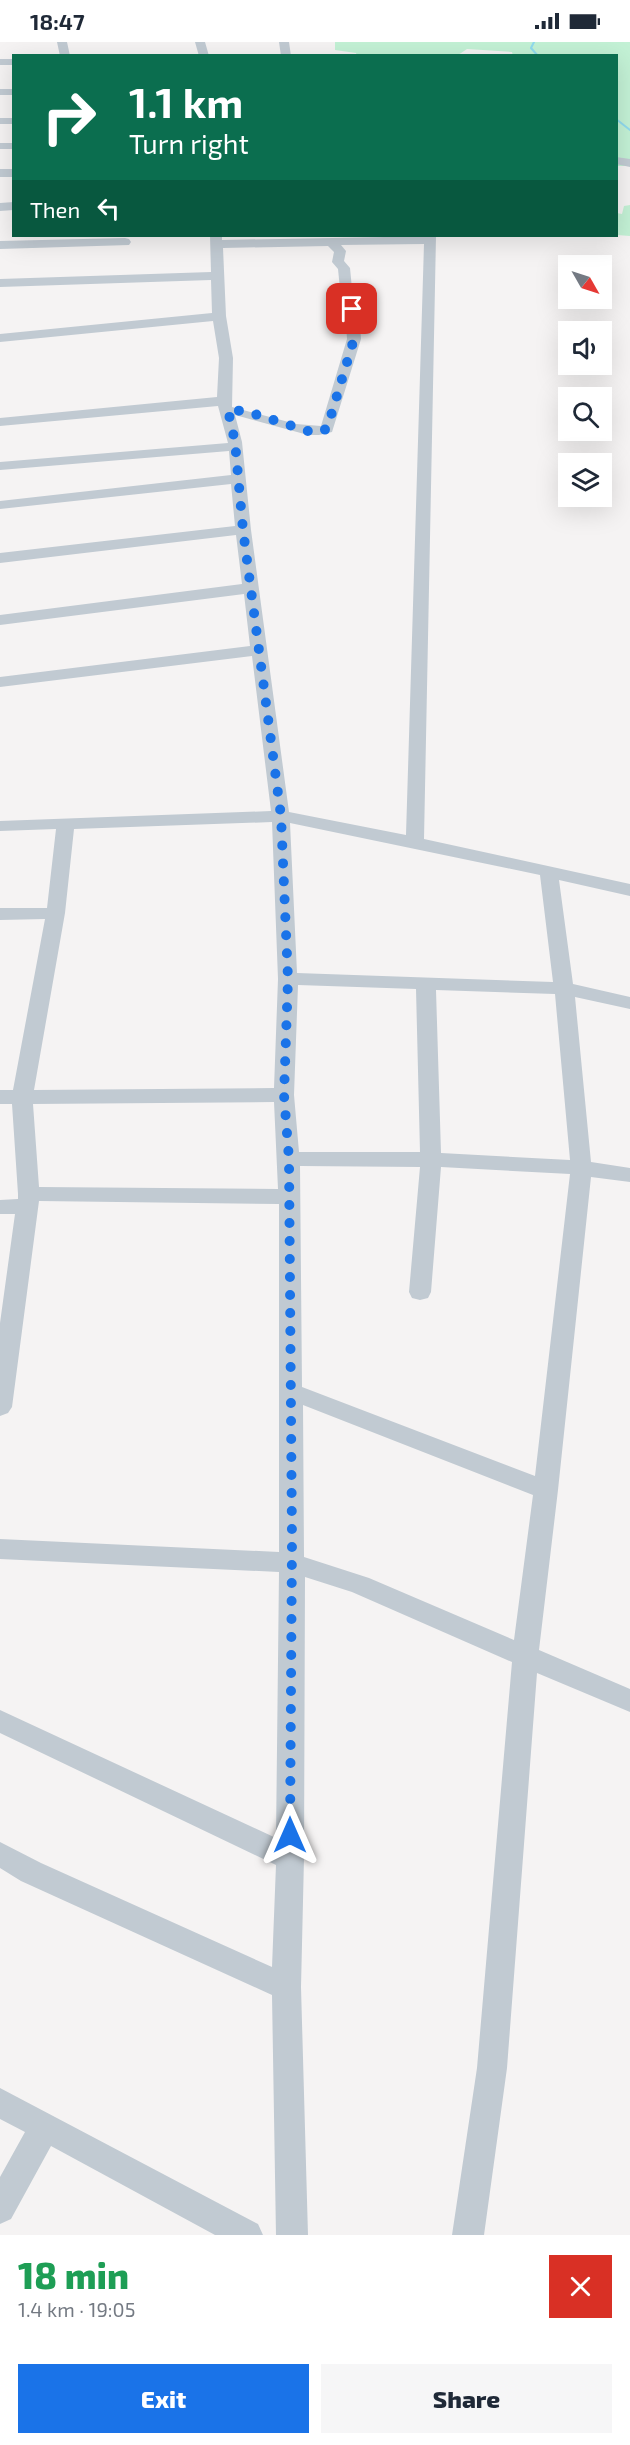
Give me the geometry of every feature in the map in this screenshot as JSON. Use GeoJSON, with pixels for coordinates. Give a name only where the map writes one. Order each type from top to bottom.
{"type":"FeatureCollection","features":[{"type":"Feature","properties":{"kind":"street"},"geometry":{"type":"LineString","coordinates":[[292,2235],[286,1987],[290,1858],[292,1563],[289,1159],[284,1095],[288,979],[281,816],[250,588],[237,479],[236,447],[226,406],[226,358],[219,316],[216,240],[313,239],[331,242],[430,238],[415,842]]}},
{"type":"Feature","properties":{"kind":"street"},"geometry":{"type":"LineString","coordinates":[[0,422],[226,406],[314,433],[327,429],[354,339],[352,309],[347,299],[344,268],[338,262],[340,251],[331,242]]}},
{"type":"Feature","properties":{"kind":"street"},"geometry":{"type":"LineString","coordinates":[[0,245],[125,243]]}},
{"type":"Feature","properties":{"kind":"street"},"geometry":{"type":"LineString","coordinates":[[0,283],[125,275],[217,276]]}},
{"type":"Feature","properties":{"kind":"street"},"geometry":{"type":"LineString","coordinates":[[0,338],[219,316]]}},
{"type":"Feature","properties":{"kind":"street"},"geometry":{"type":"LineString","coordinates":[[0,466],[202,446],[236,447]]}},
{"type":"Feature","properties":{"kind":"street"},"geometry":{"type":"LineString","coordinates":[[0,505],[237,479]]}},
{"type":"Feature","properties":{"kind":"street"},"geometry":{"type":"LineString","coordinates":[[0,558],[243,530]]}},
{"type":"Feature","properties":{"kind":"street"},"geometry":{"type":"LineString","coordinates":[[0,620],[250,588]]}},
{"type":"Feature","properties":{"kind":"street"},"geometry":{"type":"LineString","coordinates":[[0,682],[258,650]]}},
{"type":"Feature","properties":{"kind":"street"},"geometry":{"type":"LineString","coordinates":[[0,826],[281,816],[415,842],[549,874],[630,890]]}},
{"type":"Feature","properties":{"kind":"street"},"geometry":{"type":"LineString","coordinates":[[0,1407],[28,1200],[22,1097],[56,913],[65,825]]}},
{"type":"Feature","properties":{"kind":"street"},"geometry":{"type":"LineString","coordinates":[[468,2235],[492,2068],[525,1656],[546,1490],[581,1167],[564,988],[549,874]]}},
{"type":"Feature","properties":{"kind":"street"},"geometry":{"type":"LineString","coordinates":[[0,914],[56,913]]}},
{"type":"Feature","properties":{"kind":"street"},"geometry":{"type":"LineString","coordinates":[[288,979],[564,988],[630,1003]]}},
{"type":"Feature","properties":{"kind":"street"},"geometry":{"type":"LineString","coordinates":[[420,1292],[430,1161],[426,984]]}},
{"type":"Feature","properties":{"kind":"street"},"geometry":{"type":"LineString","coordinates":[[0,1097],[284,1095]]}},
{"type":"Feature","properties":{"kind":"street"},"geometry":{"type":"LineString","coordinates":[[289,1159],[430,1161],[581,1167],[630,1175]]}},
{"type":"Feature","properties":{"kind":"street"},"geometry":{"type":"LineString","coordinates":[[0,1207],[28,1200],[289,1197]]}},
{"type":"Feature","properties":{"kind":"street"},"geometry":{"type":"LineString","coordinates":[[291,1392],[365,1418],[463,1459],[546,1490]]}},
{"type":"Feature","properties":{"kind":"street"},"geometry":{"type":"LineString","coordinates":[[0,1549],[292,1563],[360,1585],[630,1701]]}},
{"type":"Feature","properties":{"kind":"street"},"geometry":{"type":"LineString","coordinates":[[0,1721],[290,1858]]}},
{"type":"Feature","properties":{"kind":"street"},"geometry":{"type":"LineString","coordinates":[[0,1854],[31,1872],[286,1987]]}},
{"type":"Feature","properties":{"kind":"street"},"geometry":{"type":"LineString","coordinates":[[0,2103],[247,2235]]}},
{"type":"Feature","properties":{"kind":"street"},"geometry":{"type":"LineString","coordinates":[[0,2208],[44,2128]]}},
{"type":"Feature","properties":{"kind":"green space"},"geometry":{"type":"Polygon","coordinates":[[[335,42],[630,42],[630,166],[618,166],[618,54],[512,54],[512,52],[467,49],[460,54],[356,54],[335,50],[335,42]]]}},
{"type":"Feature","properties":{"kind":"green space"},"geometry":{"type":"Polygon","coordinates":[[[630,205],[630,236],[618,235],[618,213],[622,214],[624,206],[630,205]]]}},
{"type":"Feature","properties":{"kind":"waterway"},"geometry":{"type":"LineString","coordinates":[[534,42],[531,48],[536,54]]}},
{"type":"Feature","properties":{"kind":"waterway"},"geometry":{"type":"LineString","coordinates":[[618,121],[630,130]]}},
{"type":"Feature","properties":{"kind":"route"},"geometry":{"type":"LineString","coordinates":[[290,1835],[292,1541],[289,1159],[284,1095],[288,979],[281,816],[243,530],[235,442],[228,410],[245,411],[314,433],[327,429],[354,339],[352,309]]}}]}
